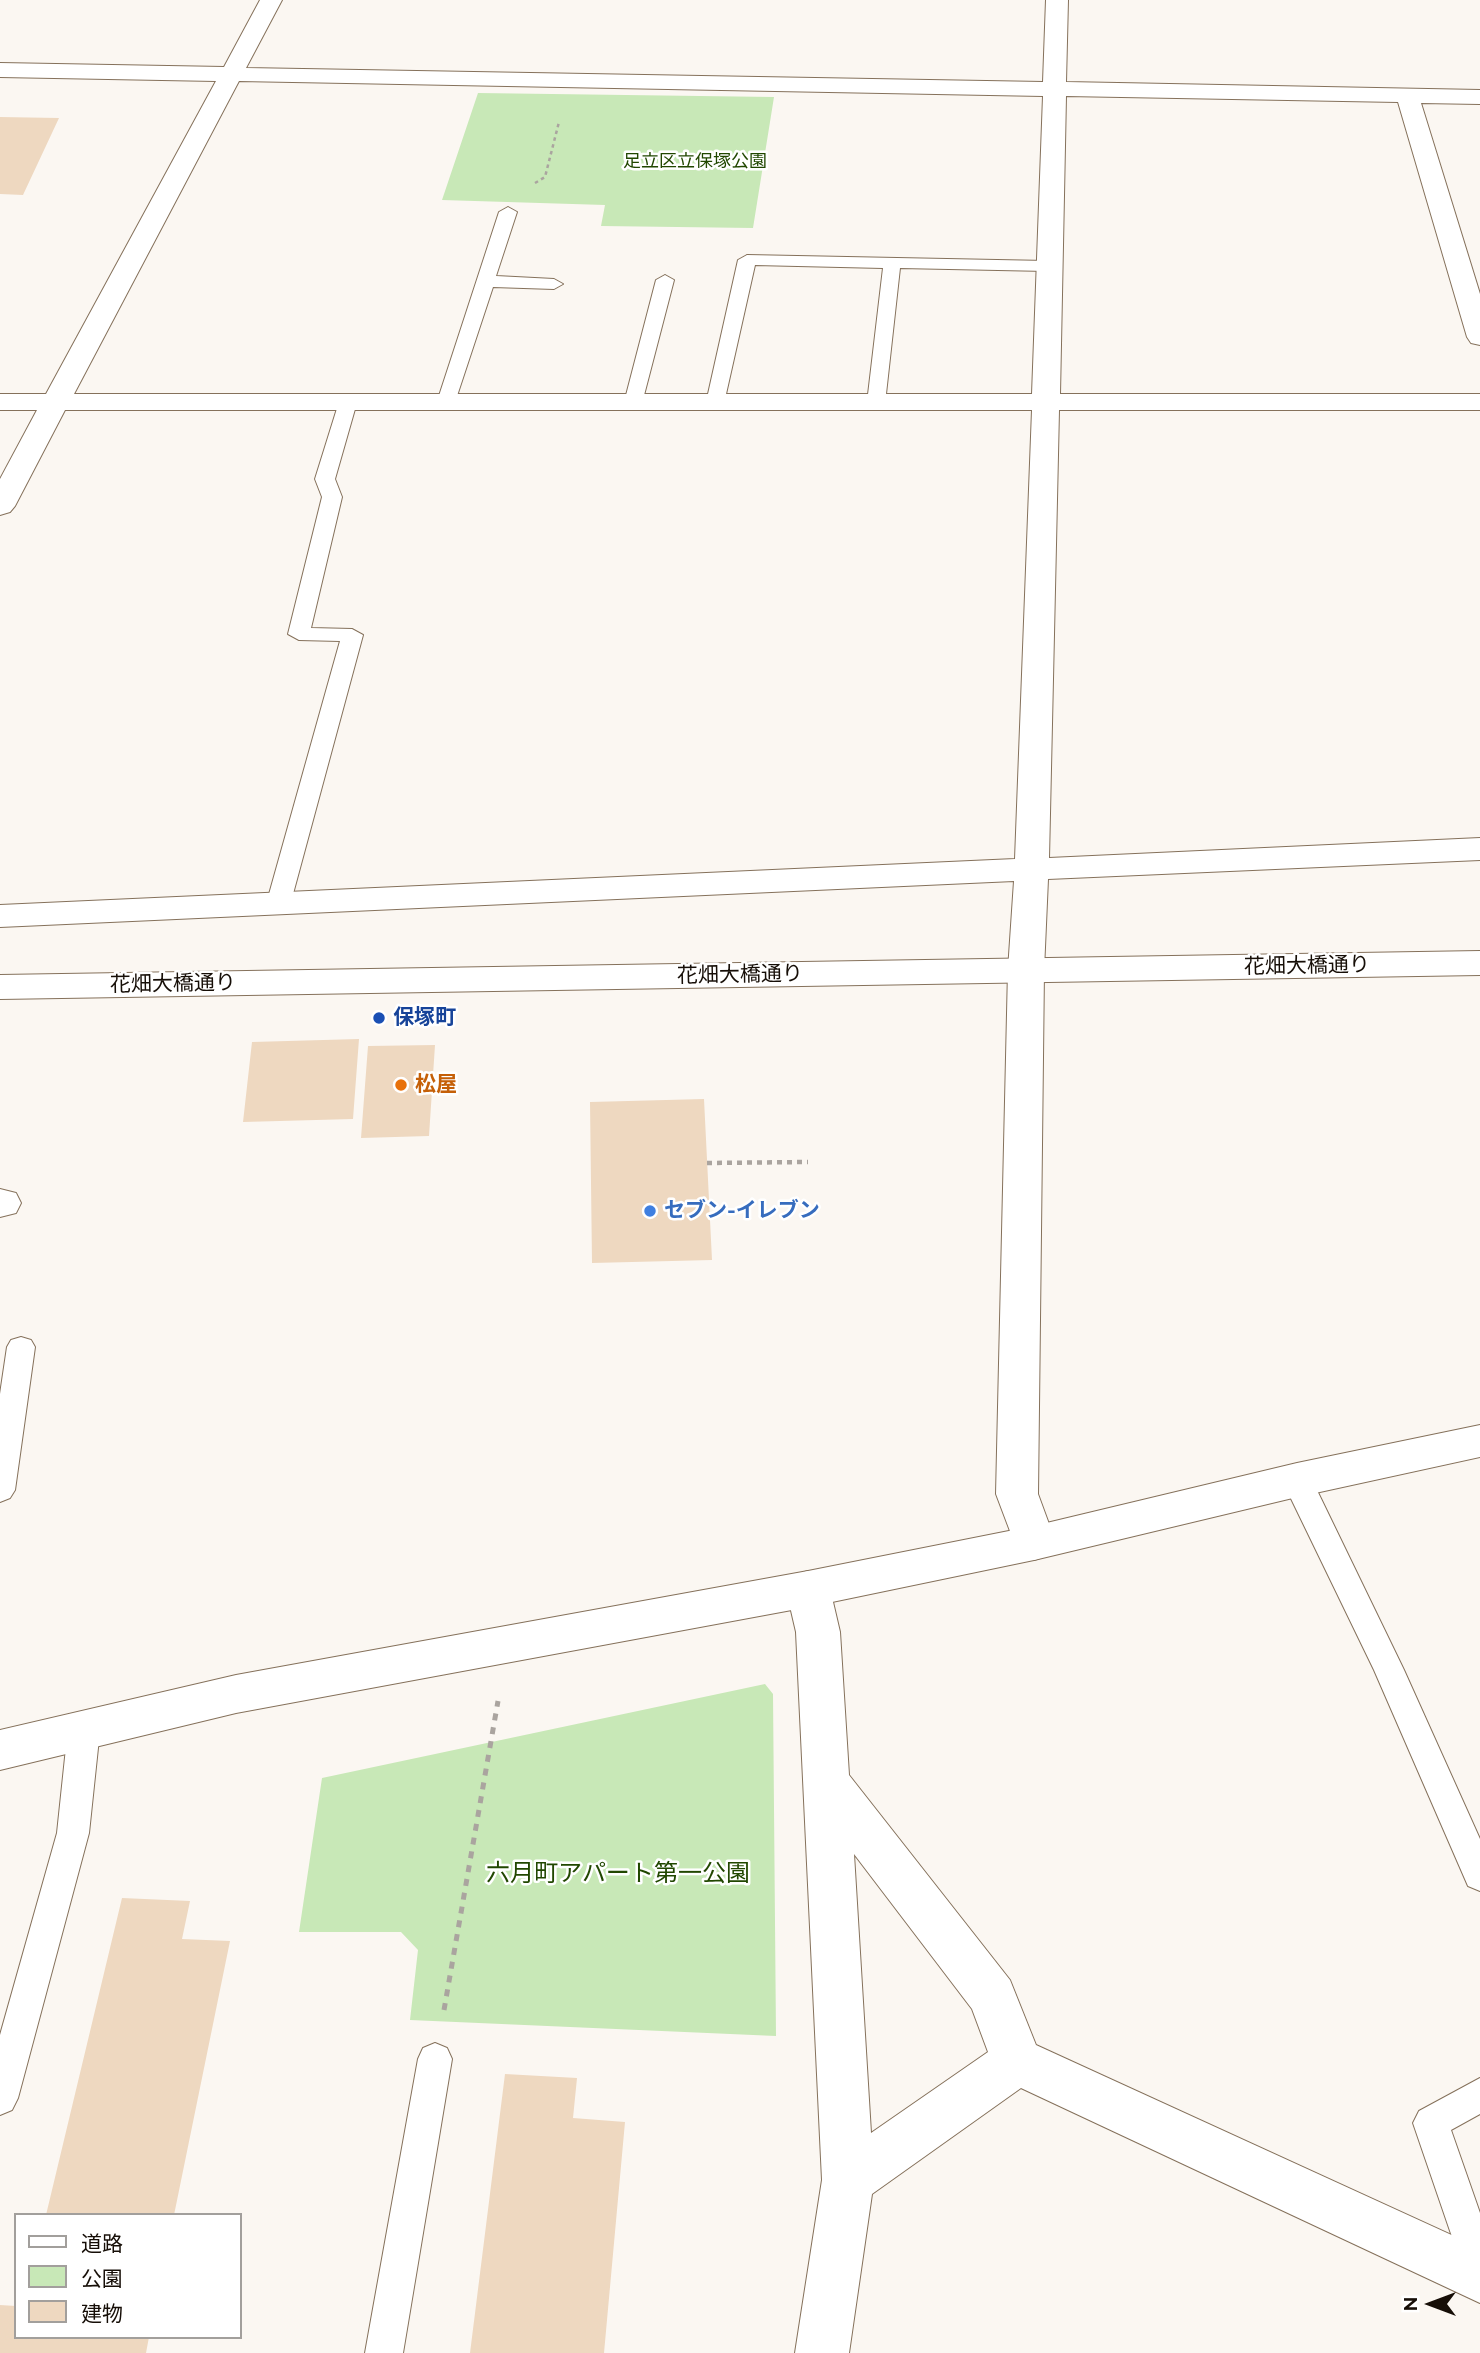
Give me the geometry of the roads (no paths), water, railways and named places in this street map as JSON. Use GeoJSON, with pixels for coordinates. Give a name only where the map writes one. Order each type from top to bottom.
{"type":"FeatureCollection","features":[{"type":"Feature","properties":{"kind":"street"},"geometry":{"type":"LineString","coordinates":[[0,506],[271,0]]}},
{"type":"Feature","properties":{"kind":"street"},"geometry":{"type":"LineString","coordinates":[[1034,1543],[1017,1494],[1026,970],[1057,0]]}},
{"type":"Feature","properties":{"kind":"street"},"geometry":{"type":"LineString","coordinates":[[0,70],[1480,97]]}},
{"type":"Feature","properties":{"kind":"street"},"geometry":{"type":"LineString","coordinates":[[1407,95],[1480,337]]}},
{"type":"Feature","properties":{"kind":"street"},"geometry":{"type":"LineString","coordinates":[[0,402],[1480,402]]}},
{"type":"Feature","properties":{"kind":"street"},"geometry":{"type":"LineString","coordinates":[[0,916],[1480,849]]}},
{"type":"Feature","properties":{"kind":"street","name":"花畑大橋通り"},"geometry":{"type":"LineString","coordinates":[[0,987],[1480,962]]}},
{"type":"Feature","properties":{"kind":"street"},"geometry":{"type":"LineString","coordinates":[[0,1750],[236,1694],[808,1589],[1034,1543],[1297,1480],[1480,1441]]}},
{"type":"Feature","properties":{"kind":"street"},"geometry":{"type":"LineString","coordinates":[[808,1589],[818,1632],[848,2180],[822,2353]]}},
{"type":"Feature","properties":{"kind":"street"},"geometry":{"type":"LineString","coordinates":[[826,1781],[992,1996],[1017,2061],[1480,2276]]}},
{"type":"Feature","properties":{"kind":"street"},"geometry":{"type":"LineString","coordinates":[[848,2180],[1017,2061]]}},
{"type":"Feature","properties":{"kind":"lane"},"geometry":{"type":"LineString","coordinates":[[446,402],[508,212]]}},
{"type":"Feature","properties":{"kind":"lane"},"geometry":{"type":"LineString","coordinates":[[715,403],[747,260],[1047,266]]}},
{"type":"Feature","properties":{"kind":"lane"},"geometry":{"type":"LineString","coordinates":[[876,403],[892,263]]}},
{"type":"Feature","properties":{"kind":"lane"},"geometry":{"type":"LineString","coordinates":[[634,403],[665,280]]}},
{"type":"Feature","properties":{"kind":"lane"},"geometry":{"type":"LineString","coordinates":[[485,281],[554,284]]}},
{"type":"Feature","properties":{"kind":"lane"},"geometry":{"type":"LineString","coordinates":[[278,905],[352,635],[299,634],[332,497],[325,479],[348,402]]}},
{"type":"Feature","properties":{"kind":"lane"},"geometry":{"type":"LineString","coordinates":[[0,1490],[21,1347]]}},
{"type":"Feature","properties":{"kind":"lane"},"geometry":{"type":"LineString","coordinates":[[1297,1480],[1389,1670],[1480,1876]]}},
{"type":"Feature","properties":{"kind":"lane"},"geometry":{"type":"LineString","coordinates":[[0,2098],[74,1833],[85,1729]]}},
{"type":"Feature","properties":{"kind":"lane"},"geometry":{"type":"LineString","coordinates":[[384,2353],[435,2059]]}},
{"type":"Feature","properties":{"kind":"lane"},"geometry":{"type":"LineString","coordinates":[[1480,2095],[1431,2123],[1480,2266]]}},
{"type":"Feature","properties":{"kind":"place","name":"保塚町"},"geometry":{"type":"Point","coordinates":[379,1018]}},
{"type":"Feature","properties":{"kind":"place","name":"松屋"},"geometry":{"type":"Point","coordinates":[401,1085]}},
{"type":"Feature","properties":{"kind":"place","name":"セブン-イレブン"},"geometry":{"type":"Point","coordinates":[650,1211]}},
{"type":"Feature","properties":{"kind":"park label","name":"足立区立保塚公園"},"geometry":{"type":"Point","coordinates":[695,162]}},
{"type":"Feature","properties":{"kind":"park label","name":"六月町アパート第一公園"},"geometry":{"type":"Point","coordinates":[618,1874]}}]}
